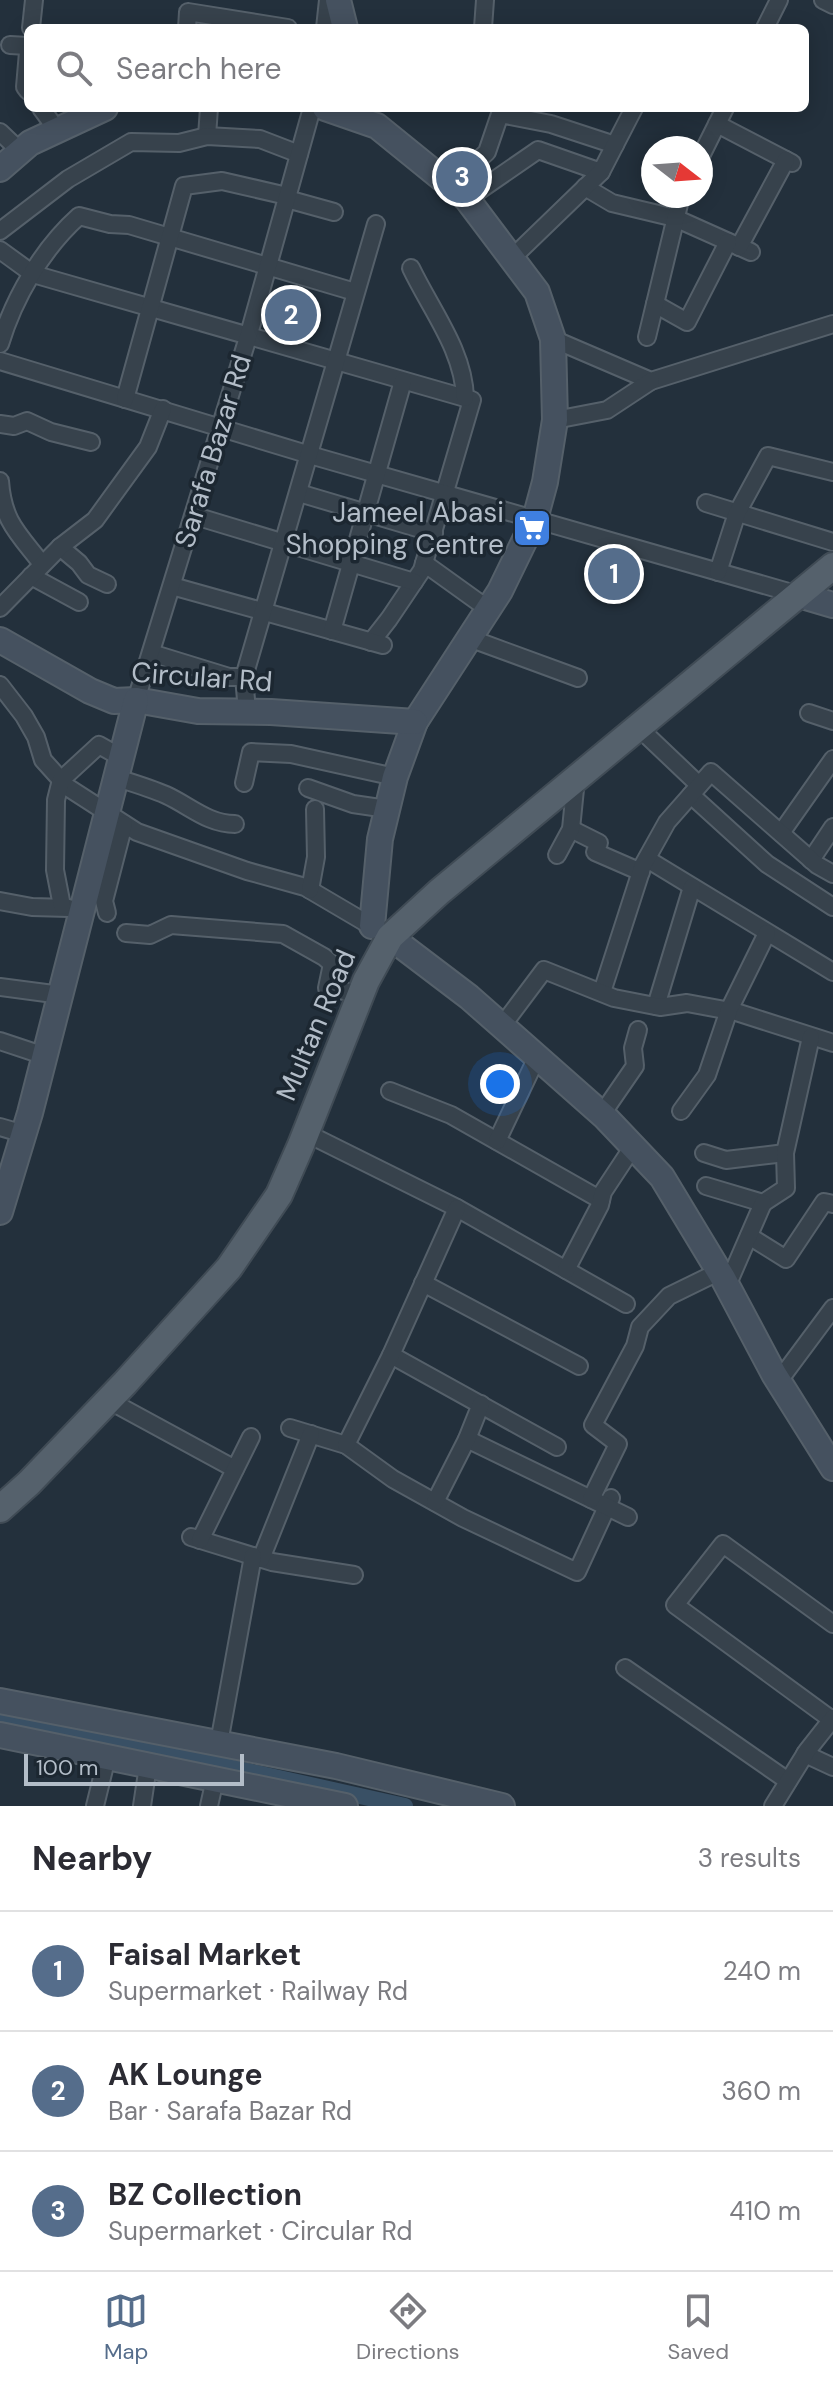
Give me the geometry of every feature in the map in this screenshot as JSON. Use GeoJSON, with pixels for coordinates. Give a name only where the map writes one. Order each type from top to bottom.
{"type":"FeatureCollection","features":[{"type":"Feature","properties":{"kind":"main road","name":"Multan Road"},"geometry":{"type":"LineString","coordinates":[[0,1509],[108,1400],[229,1268],[279,1195],[360,994],[381,932],[439,892],[833,566]]}},
{"type":"Feature","properties":{"kind":"street"},"geometry":{"type":"LineString","coordinates":[[31,24],[34,0]]}},
{"type":"Feature","properties":{"kind":"street"},"geometry":{"type":"LineString","coordinates":[[325,24],[328,0]]}},
{"type":"Feature","properties":{"kind":"street"},"geometry":{"type":"LineString","coordinates":[[338,0],[344,24]]}},
{"type":"Feature","properties":{"kind":"street"},"geometry":{"type":"LineString","coordinates":[[483,24],[485,0]]}},
{"type":"Feature","properties":{"kind":"street"},"geometry":{"type":"LineString","coordinates":[[767,24],[779,0]]}},
{"type":"Feature","properties":{"kind":"street"},"geometry":{"type":"LineString","coordinates":[[823,0],[833,5]]}},
{"type":"Feature","properties":{"kind":"street"},"geometry":{"type":"LineString","coordinates":[[187,24],[188,12],[263,24]]}},
{"type":"Feature","properties":{"kind":"street"},"geometry":{"type":"LineString","coordinates":[[10,45],[24,46]]}},
{"type":"Feature","properties":{"kind":"street"},"geometry":{"type":"LineString","coordinates":[[44,112],[57,130]]}},
{"type":"Feature","properties":{"kind":"street"},"geometry":{"type":"LineString","coordinates":[[0,169],[20,151],[96,112]]}},
{"type":"Feature","properties":{"kind":"street"},"geometry":{"type":"LineString","coordinates":[[207,136],[209,112]]}},
{"type":"Feature","properties":{"kind":"street","name":"Sarafa Bazar Rd"},"geometry":{"type":"LineString","coordinates":[[136,700],[195,516],[311,112]]}},
{"type":"Feature","properties":{"kind":"street"},"geometry":{"type":"LineString","coordinates":[[347,112],[374,117],[458,192],[513,257],[537,292],[553,339],[555,420],[548,472],[535,519],[500,591],[415,722],[395,777],[380,839],[381,932]]}},
{"type":"Feature","properties":{"kind":"street"},"geometry":{"type":"LineString","coordinates":[[513,257],[601,172],[632,112]]}},
{"type":"Feature","properties":{"kind":"street"},"geometry":{"type":"LineString","coordinates":[[711,136],[723,112]]}},
{"type":"Feature","properties":{"kind":"street"},"geometry":{"type":"LineString","coordinates":[[458,192],[487,152],[500,114],[551,124],[615,145]]}},
{"type":"Feature","properties":{"kind":"street"},"geometry":{"type":"LineString","coordinates":[[655,304],[687,322],[739,247],[789,162],[717,124]]}},
{"type":"Feature","properties":{"kind":"street"},"geometry":{"type":"LineString","coordinates":[[0,132],[20,151]]}},
{"type":"Feature","properties":{"kind":"street"},"geometry":{"type":"LineString","coordinates":[[3,224],[68,179],[131,142],[179,143],[207,136],[260,139],[299,154]]}},
{"type":"Feature","properties":{"kind":"street"},"geometry":{"type":"LineString","coordinates":[[458,192],[538,150],[601,172]]}},
{"type":"Feature","properties":{"kind":"street"},"geometry":{"type":"LineString","coordinates":[[125,399],[184,186],[222,181],[334,212]]}},
{"type":"Feature","properties":{"kind":"street"},"geometry":{"type":"LineString","coordinates":[[585,187],[612,203],[675,218],[739,247]]}},
{"type":"Feature","properties":{"kind":"street"},"geometry":{"type":"LineString","coordinates":[[647,337],[678,208]]}},
{"type":"Feature","properties":{"kind":"street"},"geometry":{"type":"LineString","coordinates":[[0,344],[5,309],[62,231],[79,216],[129,225],[355,292]]}},
{"type":"Feature","properties":{"kind":"street"},"geometry":{"type":"LineString","coordinates":[[247,711],[244,677],[376,224]]}},
{"type":"Feature","properties":{"kind":"street"},"geometry":{"type":"LineString","coordinates":[[0,250],[33,274],[472,400],[424,563],[377,643],[172,586]]}},
{"type":"Feature","properties":{"kind":"street"},"geometry":{"type":"LineString","coordinates":[[411,268],[460,364],[465,398]]}},
{"type":"Feature","properties":{"kind":"street"},"geometry":{"type":"LineString","coordinates":[[555,420],[607,410],[651,381],[833,324]]}},
{"type":"Feature","properties":{"kind":"street"},"geometry":{"type":"LineString","coordinates":[[553,339],[651,381]]}},
{"type":"Feature","properties":{"kind":"street"},"geometry":{"type":"LineString","coordinates":[[0,361],[310,455],[833,605]]}},
{"type":"Feature","properties":{"kind":"street"},"geometry":{"type":"LineString","coordinates":[[332,631],[403,381]]}},
{"type":"Feature","properties":{"kind":"street"},"geometry":{"type":"LineString","coordinates":[[0,608],[60,547],[89,526],[115,495],[148,447],[163,409]]}},
{"type":"Feature","properties":{"kind":"street"},"geometry":{"type":"LineString","coordinates":[[0,424],[14,426],[27,421],[51,432],[91,442]]}},
{"type":"Feature","properties":{"kind":"street"},"geometry":{"type":"LineString","coordinates":[[718,572],[737,513],[768,456],[833,472]]}},
{"type":"Feature","properties":{"kind":"street"},"geometry":{"type":"LineString","coordinates":[[0,481],[1,502],[36,570],[79,602]]}},
{"type":"Feature","properties":{"kind":"street"},"geometry":{"type":"LineString","coordinates":[[299,493],[434,533]]}},
{"type":"Feature","properties":{"kind":"street"},"geometry":{"type":"LineString","coordinates":[[706,503],[833,542]]}},
{"type":"Feature","properties":{"kind":"street"},"geometry":{"type":"LineString","coordinates":[[195,516],[414,582]]}},
{"type":"Feature","properties":{"kind":"street"},"geometry":{"type":"LineString","coordinates":[[60,547],[88,575],[107,584]]}},
{"type":"Feature","properties":{"kind":"street"},"geometry":{"type":"LineString","coordinates":[[424,563],[488,609]]}},
{"type":"Feature","properties":{"kind":"street"},"geometry":{"type":"LineString","coordinates":[[469,638],[578,678]]}},
{"type":"Feature","properties":{"kind":"street","name":"Circular Rd"},"geometry":{"type":"LineString","coordinates":[[0,640],[90,691],[114,701],[136,700],[198,711],[247,711],[415,722]]}},
{"type":"Feature","properties":{"kind":"street"},"geometry":{"type":"LineString","coordinates":[[151,653],[229,677],[244,677]]}},
{"type":"Feature","properties":{"kind":"street"},"geometry":{"type":"LineString","coordinates":[[0,685],[24,716],[36,737],[43,760],[61,782],[116,820],[151,837],[310,890],[381,932],[469,997],[602,1114],[662,1177],[723,1279],[778,1382],[833,1468]]}},
{"type":"Feature","properties":{"kind":"street"},"geometry":{"type":"LineString","coordinates":[[0,1210],[6,1172],[24,1134],[84,910],[116,820],[119,768],[136,700]]}},
{"type":"Feature","properties":{"kind":"street"},"geometry":{"type":"LineString","coordinates":[[809,713],[833,721]]}},
{"type":"Feature","properties":{"kind":"street"},"geometry":{"type":"LineString","coordinates":[[638,727],[767,864],[833,907]]}},
{"type":"Feature","properties":{"kind":"street"},"geometry":{"type":"LineString","coordinates":[[84,910],[55,870],[56,800],[61,782],[99,745],[119,768],[205,818],[221,824],[235,824]]}},
{"type":"Feature","properties":{"kind":"street"},"geometry":{"type":"LineString","coordinates":[[244,783],[251,752],[291,754],[395,777]]}},
{"type":"Feature","properties":{"kind":"street"},"geometry":{"type":"LineString","coordinates":[[781,833],[833,759]]}},
{"type":"Feature","properties":{"kind":"street"},"geometry":{"type":"LineString","coordinates":[[602,992],[644,865],[667,822],[711,772],[811,860],[833,874]]}},
{"type":"Feature","properties":{"kind":"street"},"geometry":{"type":"LineString","coordinates":[[557,855],[571,829],[576,779]]}},
{"type":"Feature","properties":{"kind":"street"},"geometry":{"type":"LineString","coordinates":[[308,788],[353,804],[387,809]]}},
{"type":"Feature","properties":{"kind":"street"},"geometry":{"type":"LineString","coordinates":[[310,890],[316,857],[315,809]]}},
{"type":"Feature","properties":{"kind":"street"},"geometry":{"type":"LineString","coordinates":[[811,860],[833,827]]}},
{"type":"Feature","properties":{"kind":"street"},"geometry":{"type":"LineString","coordinates":[[571,829],[599,843],[595,852],[644,865],[692,887],[833,972]]}},
{"type":"Feature","properties":{"kind":"street"},"geometry":{"type":"LineString","coordinates":[[656,1006],[692,887]]}},
{"type":"Feature","properties":{"kind":"street"},"geometry":{"type":"LineString","coordinates":[[0,901],[32,907],[84,910]]}},
{"type":"Feature","properties":{"kind":"street"},"geometry":{"type":"LineString","coordinates":[[126,933],[150,935],[171,925],[283,934],[332,964],[327,988],[360,994]]}},
{"type":"Feature","properties":{"kind":"street"},"geometry":{"type":"LineString","coordinates":[[681,1111],[707,1075],[729,1010],[767,933]]}},
{"type":"Feature","properties":{"kind":"street"},"geometry":{"type":"LineString","coordinates":[[502,1026],[544,970],[614,998],[656,1006],[687,1003],[729,1010],[833,1043]]}},
{"type":"Feature","properties":{"kind":"street"},"geometry":{"type":"LineString","coordinates":[[0,987],[61,995]]}},
{"type":"Feature","properties":{"kind":"street"},"geometry":{"type":"LineString","coordinates":[[602,1114],[635,1066],[633,1048],[638,1030]]}},
{"type":"Feature","properties":{"kind":"street"},"geometry":{"type":"LineString","coordinates":[[591,1499],[618,1444],[593,1425],[635,1346],[640,1327],[669,1296],[723,1279],[749,1236],[763,1203],[786,1188],[785,1153],[811,1037]]}},
{"type":"Feature","properties":{"kind":"street"},"geometry":{"type":"LineString","coordinates":[[0,1041],[45,1056]]}},
{"type":"Feature","properties":{"kind":"street"},"geometry":{"type":"LineString","coordinates":[[497,1141],[537,1057]]}},
{"type":"Feature","properties":{"kind":"street"},"geometry":{"type":"LineString","coordinates":[[390,1091],[451,1115],[601,1200]]}},
{"type":"Feature","properties":{"kind":"street"},"geometry":{"type":"LineString","coordinates":[[0,1127],[24,1134]]}},
{"type":"Feature","properties":{"kind":"street"},"geometry":{"type":"LineString","coordinates":[[306,1133],[457,1208],[626,1304]]}},
{"type":"Feature","properties":{"kind":"street"},"geometry":{"type":"LineString","coordinates":[[566,1270],[603,1192],[634,1145]]}},
{"type":"Feature","properties":{"kind":"street"},"geometry":{"type":"LineString","coordinates":[[704,1153],[726,1160],[785,1153]]}},
{"type":"Feature","properties":{"kind":"street"},"geometry":{"type":"LineString","coordinates":[[706,1186],[763,1203]]}},
{"type":"Feature","properties":{"kind":"street"},"geometry":{"type":"LineString","coordinates":[[749,1236],[786,1259],[824,1202],[833,1204]]}},
{"type":"Feature","properties":{"kind":"street"},"geometry":{"type":"LineString","coordinates":[[346,1445],[391,1355],[457,1208]]}},
{"type":"Feature","properties":{"kind":"street"},"geometry":{"type":"LineString","coordinates":[[423,1283],[579,1366]]}},
{"type":"Feature","properties":{"kind":"street"},"geometry":{"type":"LineString","coordinates":[[778,1382],[825,1331],[833,1308]]}},
{"type":"Feature","properties":{"kind":"street"},"geometry":{"type":"LineString","coordinates":[[391,1355],[557,1447]]}},
{"type":"Feature","properties":{"kind":"street"},"geometry":{"type":"LineString","coordinates":[[108,1400],[235,1469]]}},
{"type":"Feature","properties":{"kind":"street"},"geometry":{"type":"LineString","coordinates":[[435,1502],[481,1404]]}},
{"type":"Feature","properties":{"kind":"street"},"geometry":{"type":"LineString","coordinates":[[290,1428],[346,1445],[393,1479],[577,1572],[609,1503]]}},
{"type":"Feature","properties":{"kind":"street"},"geometry":{"type":"LineString","coordinates":[[219,1743],[257,1558],[311,1434]]}},
{"type":"Feature","properties":{"kind":"street"},"geometry":{"type":"LineString","coordinates":[[251,1437],[196,1539],[257,1558],[354,1575]]}},
{"type":"Feature","properties":{"kind":"street"},"geometry":{"type":"LineString","coordinates":[[467,1439],[591,1499],[609,1503],[628,1517]]}},
{"type":"Feature","properties":{"kind":"street"},"geometry":{"type":"LineString","coordinates":[[773,1806],[805,1754],[832,1719],[675,1605],[723,1544],[833,1624]]}},
{"type":"Feature","properties":{"kind":"street"},"geometry":{"type":"LineString","coordinates":[[625,1668],[788,1781]]}},
{"type":"Feature","properties":{"kind":"street"},"geometry":{"type":"LineString","coordinates":[[0,1701],[412,1783],[502,1806]]}},
{"type":"Feature","properties":{"kind":"street"},"geometry":{"type":"LineString","coordinates":[[0,1735],[345,1806]]}},
{"type":"Feature","properties":{"kind":"street"},"geometry":{"type":"LineString","coordinates":[[805,1754],[833,1767]]}},
{"type":"Feature","properties":{"kind":"street"},"geometry":{"type":"LineString","coordinates":[[95,1806],[107,1757]]}},
{"type":"Feature","properties":{"kind":"street"},"geometry":{"type":"LineString","coordinates":[[142,1806],[148,1766]]}},
{"type":"Feature","properties":{"kind":"street"},"geometry":{"type":"LineString","coordinates":[[209,1806],[215,1779]]}},
{"type":"Feature","properties":{"kind":"waterway"},"geometry":{"type":"LineString","coordinates":[[0,1716],[405,1806]]}},
{"type":"Feature","properties":{"kind":"place","name":"BZ Collection"},"geometry":{"type":"Point","coordinates":[462,177]}},
{"type":"Feature","properties":{"kind":"place","name":"AK Lounge"},"geometry":{"type":"Point","coordinates":[291,315]}},
{"type":"Feature","properties":{"kind":"place","name":"Jameel Abasi Shopping Centre"},"geometry":{"type":"Point","coordinates":[532,528]}},
{"type":"Feature","properties":{"kind":"place","name":"Faisal Market"},"geometry":{"type":"Point","coordinates":[614,574]}}]}
